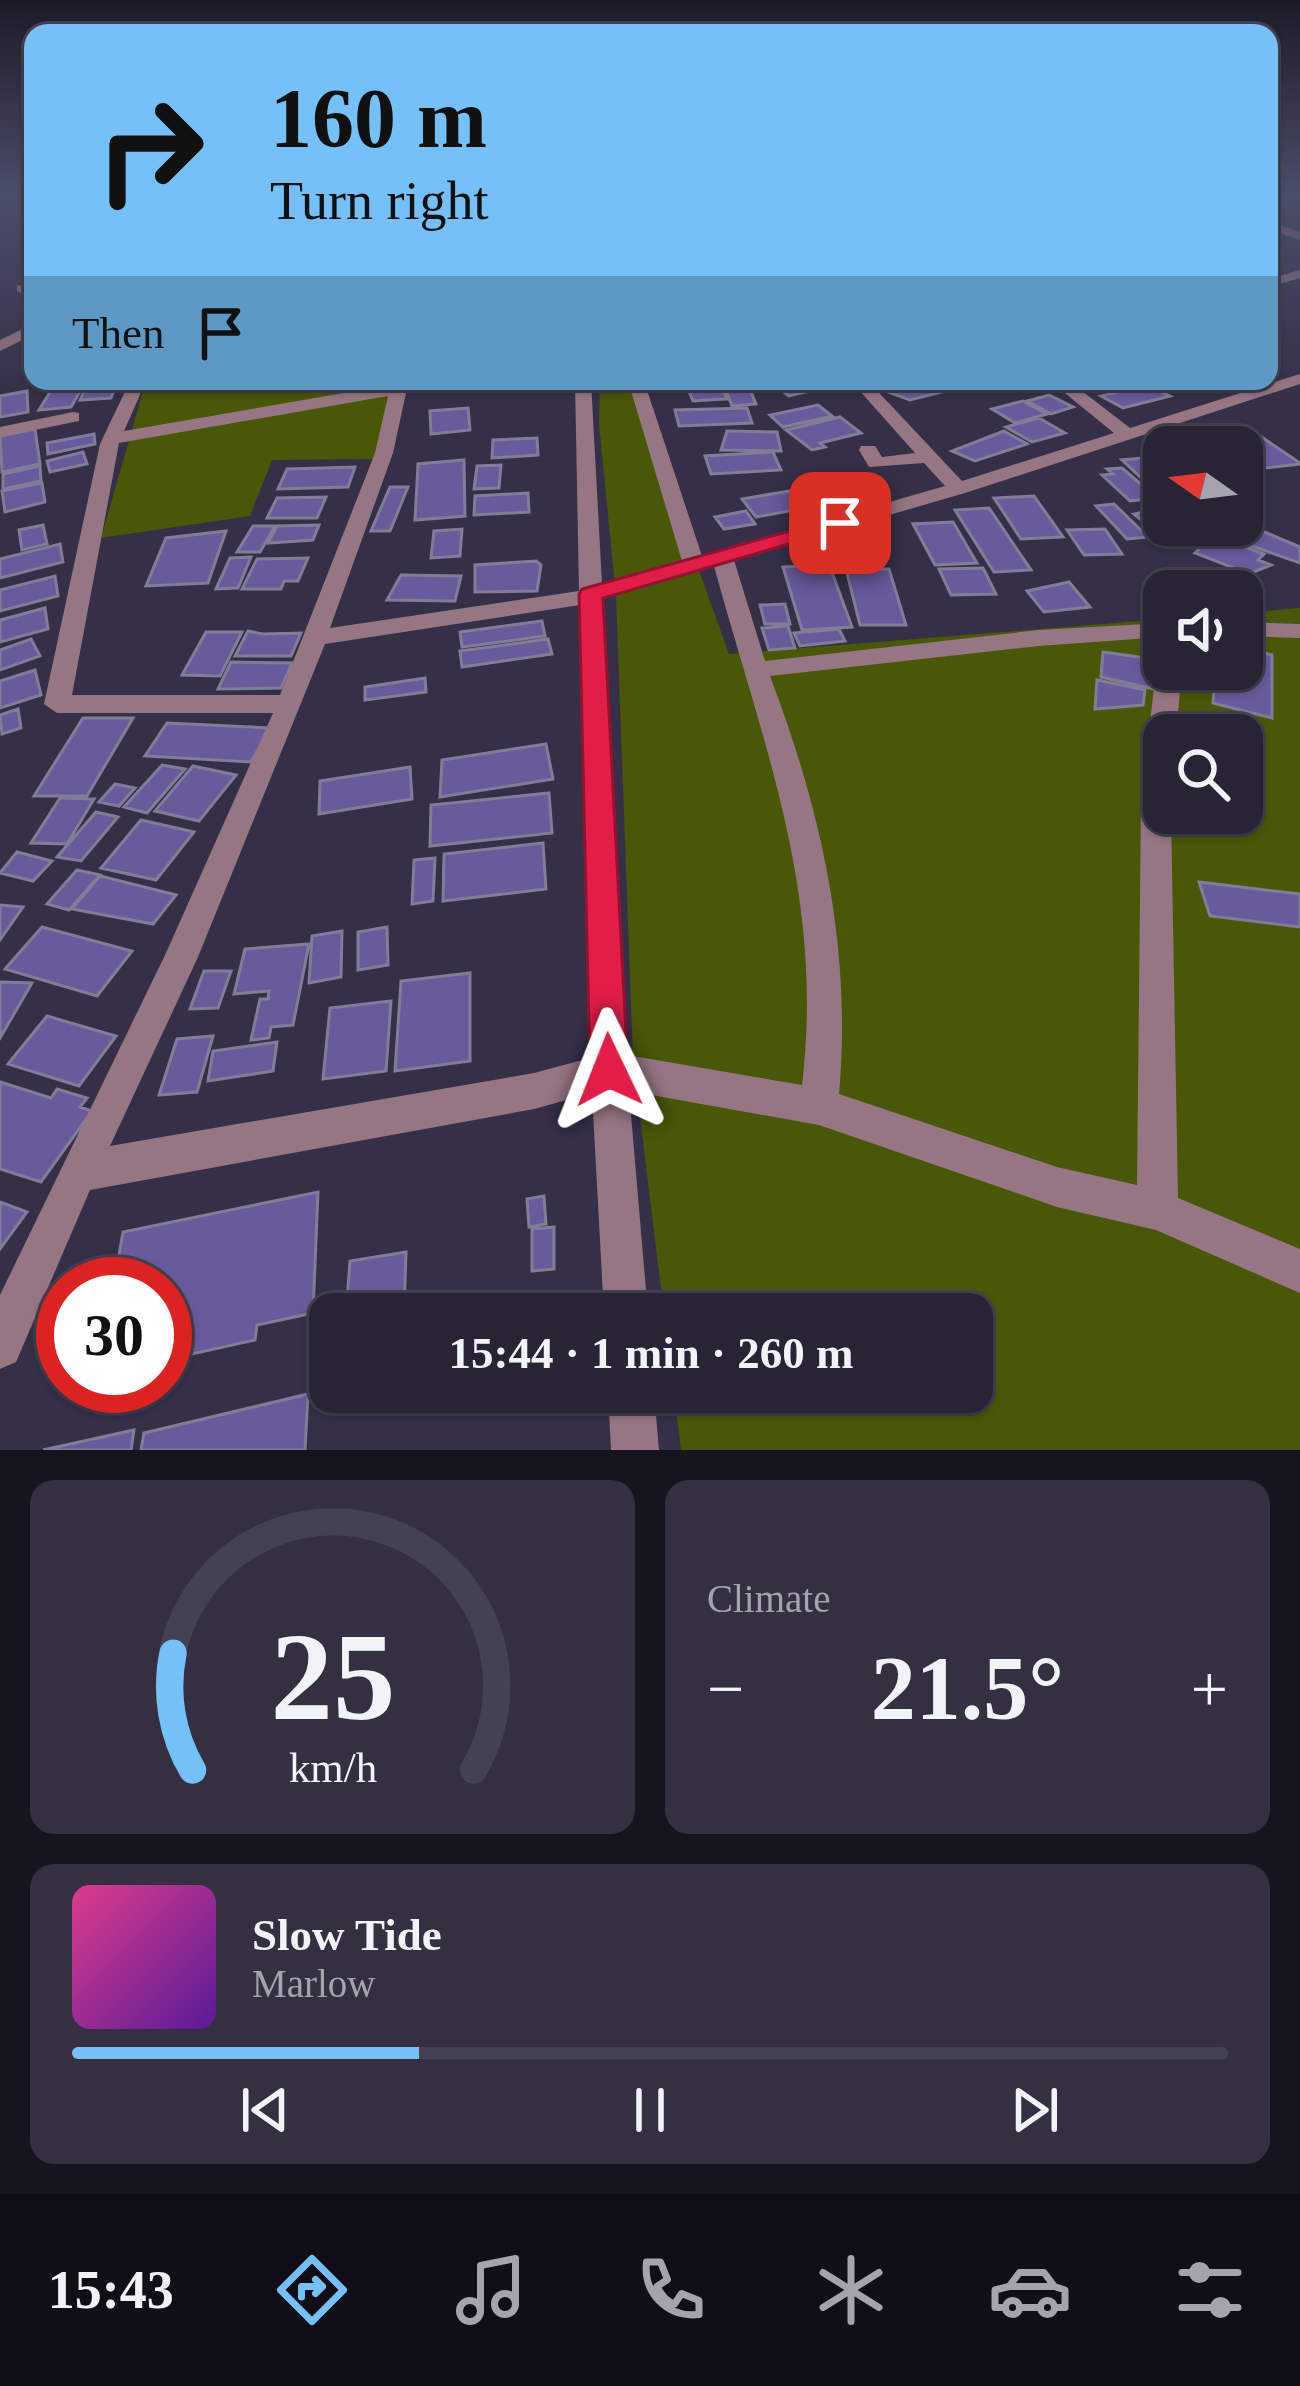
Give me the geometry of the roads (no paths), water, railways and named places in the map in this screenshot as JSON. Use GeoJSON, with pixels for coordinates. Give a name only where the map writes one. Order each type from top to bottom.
{"type":"FeatureCollection","features":[{"type":"Feature","properties":{"kind":"street"},"geometry":{"type":"LineString","coordinates":[[134,390],[112,439],[91,519],[57,704],[290,704]]}},
{"type":"Feature","properties":{"kind":"street"},"geometry":{"type":"LineString","coordinates":[[112,439],[387,390]]}},
{"type":"Feature","properties":{"kind":"street"},"geometry":{"type":"LineString","coordinates":[[0,1346],[181,957],[290,704],[384,453],[398,390]]}},
{"type":"Feature","properties":{"kind":"street"},"geometry":{"type":"LineString","coordinates":[[583,390],[609,1070],[625,1293]]}},
{"type":"Feature","properties":{"kind":"street"},"geometry":{"type":"LineString","coordinates":[[639,390],[695,567]]}},
{"type":"Feature","properties":{"kind":"street"},"geometry":{"type":"LineString","coordinates":[[867,390],[958,489]]}},
{"type":"Feature","properties":{"kind":"street"},"geometry":{"type":"LineString","coordinates":[[1070,390],[1130,436]]}},
{"type":"Feature","properties":{"kind":"street"},"geometry":{"type":"LineString","coordinates":[[316,638],[531,610],[958,489],[1267,390]]}},
{"type":"Feature","properties":{"kind":"street"},"geometry":{"type":"LineString","coordinates":[[0,432],[73,417]]}},
{"type":"Feature","properties":{"kind":"street"},"geometry":{"type":"LineString","coordinates":[[868,451],[876,463],[928,457]]}},
{"type":"Feature","properties":{"kind":"street"},"geometry":{"type":"LineString","coordinates":[[722,557],[755,670],[800,796],[823,916],[824,1069],[819,1106]]}},
{"type":"Feature","properties":{"kind":"street"},"geometry":{"type":"LineString","coordinates":[[1263,630],[1300,631]]}},
{"type":"Feature","properties":{"kind":"street"},"geometry":{"type":"LineString","coordinates":[[755,670],[1039,638],[1143,631]]}},
{"type":"Feature","properties":{"kind":"street"},"geometry":{"type":"LineString","coordinates":[[1157,1210],[1156,803],[1166,690]]}},
{"type":"Feature","properties":{"kind":"street"},"geometry":{"type":"LineString","coordinates":[[77,1172],[534,1091],[609,1070],[819,1106],[1057,1187],[1157,1210],[1300,1271]]}},
{"type":"Feature","properties":{"kind":"street"},"geometry":{"type":"LineString","coordinates":[[632,1413],[635,1450]]}}]}
